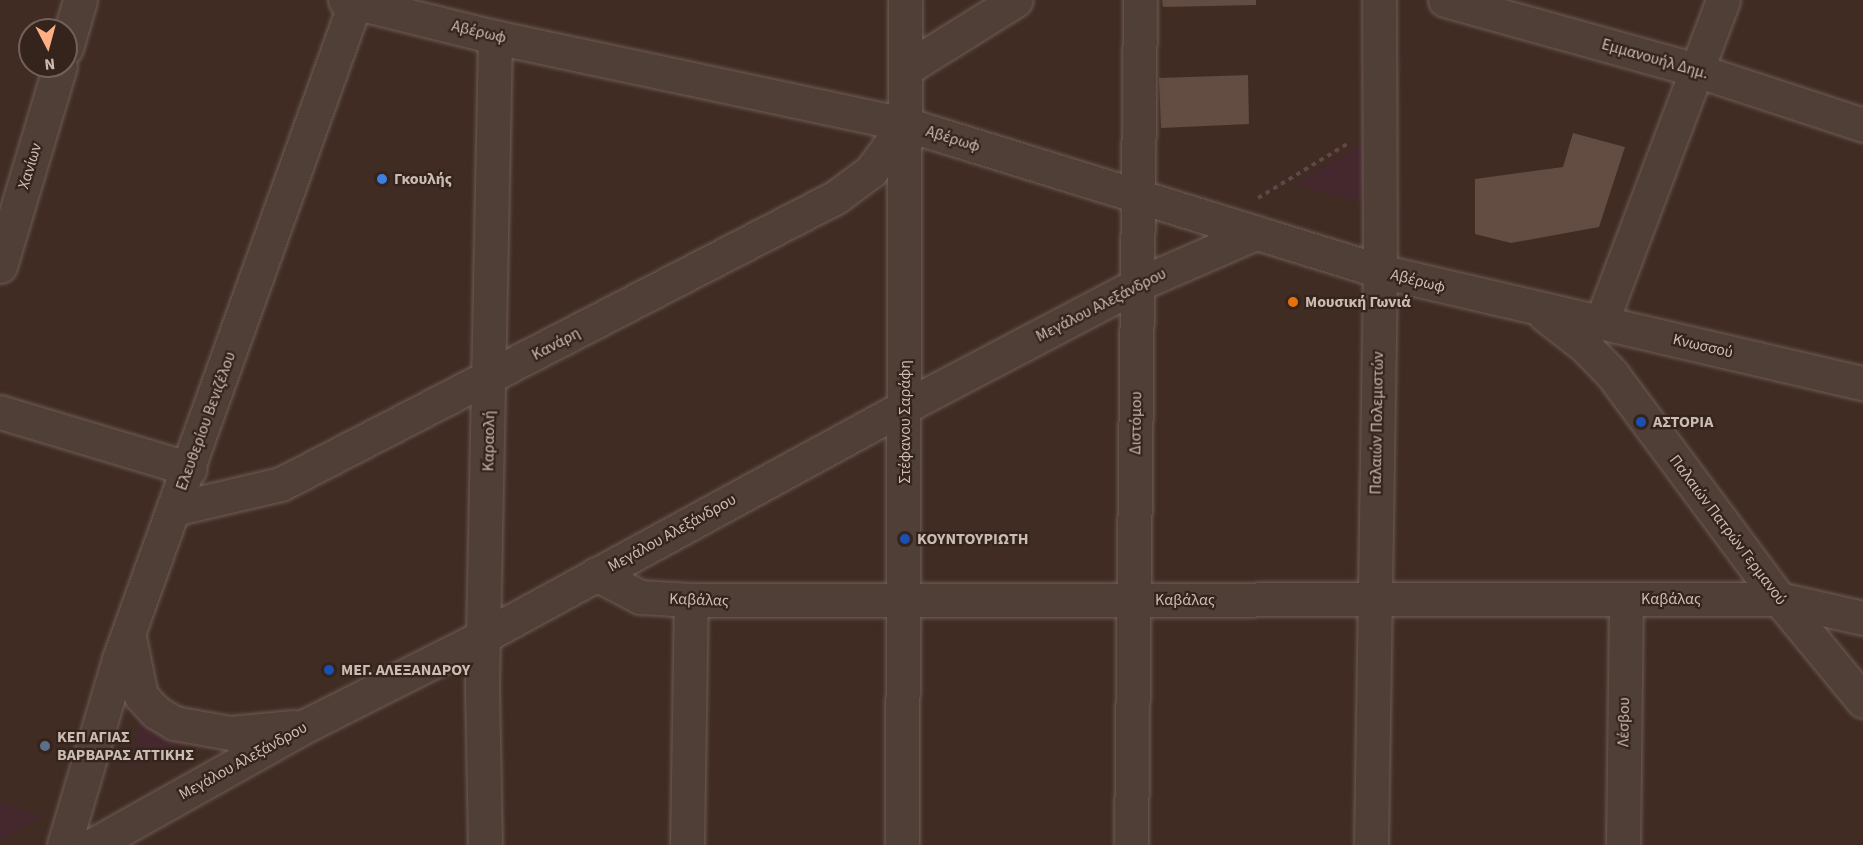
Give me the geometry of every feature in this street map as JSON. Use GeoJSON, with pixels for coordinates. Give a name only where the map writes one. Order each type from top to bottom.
{"type":"FeatureCollection","features":[{"type":"Feature","properties":{"kind":"street"},"geometry":{"type":"LineString","coordinates":[[75,18],[80,0]]}},
{"type":"Feature","properties":{"kind":"street","name":"Στέφανου Σαράφη"},"geometry":{"type":"LineString","coordinates":[[902,845],[906,406],[905,124],[907,68],[905,0]]}},
{"type":"Feature","properties":{"kind":"street"},"geometry":{"type":"LineString","coordinates":[[907,68],[1016,0]]}},
{"type":"Feature","properties":{"kind":"street","name":"Διστόμου"},"geometry":{"type":"LineString","coordinates":[[1131,845],[1140,197],[1140,0]]}},
{"type":"Feature","properties":{"kind":"street","name":"Παλαιών Πολεμιστών"},"geometry":{"type":"LineString","coordinates":[[1371,845],[1380,271],[1378,0]]}},
{"type":"Feature","properties":{"kind":"street","name":"Εμμανουήλ Δημ."},"geometry":{"type":"LineString","coordinates":[[1445,0],[1699,71],[1863,125]]}},
{"type":"Feature","properties":{"kind":"street"},"geometry":{"type":"LineString","coordinates":[[1601,323],[1699,71],[1723,0]]}},
{"type":"Feature","properties":{"kind":"street","name":"Αβέρωφ"},"geometry":{"type":"LineString","coordinates":[[352,1],[495,37],[905,124],[1380,271],[1542,312]]}},
{"type":"Feature","properties":{"kind":"street","name":"Ελευθερίου Βενιζέλου"},"geometry":{"type":"LineString","coordinates":[[64,845],[104,703],[190,469],[352,1]]}},
{"type":"Feature","properties":{"kind":"street","name":"Καραολή"},"geometry":{"type":"LineString","coordinates":[[485,845],[484,636],[495,37]]}},
{"type":"Feature","properties":{"kind":"street","name":"Χανίων"},"geometry":{"type":"LineString","coordinates":[[0,266],[56,78]]}},
{"type":"Feature","properties":{"kind":"street","name":"Κανάρη"},"geometry":{"type":"LineString","coordinates":[[174,509],[280,484],[490,379],[836,198],[871,171],[905,124]]}},
{"type":"Feature","properties":{"kind":"street","name":"Μεγάλου Αλεξάνδρου"},"geometry":{"type":"LineString","coordinates":[[93,845],[308,725],[484,636],[906,406],[1138,284],[1256,233]]}},
{"type":"Feature","properties":{"kind":"street","name":"Κνωσσού"},"geometry":{"type":"LineString","coordinates":[[1542,312],[1601,323],[1863,383]]}},
{"type":"Feature","properties":{"kind":"street","name":"Παλαιών Πατρών Γερμανού"},"geometry":{"type":"LineString","coordinates":[[1542,312],[1585,346],[1612,374],[1779,599],[1863,701]]}},
{"type":"Feature","properties":{"kind":"street"},"geometry":{"type":"LineString","coordinates":[[0,412],[190,469]]}},
{"type":"Feature","properties":{"kind":"street","name":"Καβάλας"},"geometry":{"type":"LineString","coordinates":[[596,574],[640,597],[691,600],[904,603],[1134,600],[1779,599],[1863,618]]}},
{"type":"Feature","properties":{"kind":"street","name":"Λέσβου"},"geometry":{"type":"LineString","coordinates":[[1623,845],[1626,599]]}},
{"type":"Feature","properties":{"kind":"street"},"geometry":{"type":"LineString","coordinates":[[687,845],[691,600]]}},
{"type":"Feature","properties":{"kind":"street"},"geometry":{"type":"LineString","coordinates":[[129,637],[141,696],[156,712],[174,723],[230,733],[308,725]]}},
{"type":"Feature","properties":{"kind":"path"},"geometry":{"type":"LineString","coordinates":[[1219,221],[1379,125]]}},
{"type":"Feature","properties":{"kind":"shaded area"},"geometry":{"type":"Polygon","coordinates":[[[1370,139],[1370,204],[1294,184],[1370,139]]]}},
{"type":"Feature","properties":{"kind":"shaded area"},"geometry":{"type":"Polygon","coordinates":[[[142,715],[196,738],[129,770],[142,715]]]}},
{"type":"Feature","properties":{"kind":"shaded area"},"geometry":{"type":"Polygon","coordinates":[[[0,801],[43,816],[0,841],[0,801]]]}},
{"type":"Feature","properties":{"kind":"building"},"geometry":{"type":"Polygon","coordinates":[[[1162,0],[1256,0],[1256,5],[1163,7],[1162,0]]]}},
{"type":"Feature","properties":{"kind":"building"},"geometry":{"type":"Polygon","coordinates":[[[1248,75],[1249,124],[1161,128],[1159,78],[1248,75]]]}},
{"type":"Feature","properties":{"kind":"building"},"geometry":{"type":"Polygon","coordinates":[[[1573,133],[1625,147],[1599,227],[1511,243],[1475,234],[1475,179],[1563,167],[1573,133]]]}},
{"type":"Feature","properties":{"kind":"place","name":"Γκουλής"},"geometry":{"type":"Point","coordinates":[382,179]}},
{"type":"Feature","properties":{"kind":"place","name":"Μουσική Γωνιά"},"geometry":{"type":"Point","coordinates":[1293,302]}},
{"type":"Feature","properties":{"kind":"place","name":"ΑΣΤΟΡΙΑ"},"geometry":{"type":"Point","coordinates":[1641,422]}},
{"type":"Feature","properties":{"kind":"place","name":"ΚΟΥΝΤΟΥΡΙΩΤΗ"},"geometry":{"type":"Point","coordinates":[905,539]}},
{"type":"Feature","properties":{"kind":"place","name":"ΜΕΓ. ΑΛΕΞΑΝΔΡΟΥ"},"geometry":{"type":"Point","coordinates":[329,670]}},
{"type":"Feature","properties":{"kind":"place","name":"ΚΕΠ ΑΓΙΑΣ ΒΑΡΒΑΡΑΣ ΑΤΤΙΚΗΣ"},"geometry":{"type":"Point","coordinates":[45,746]}}]}
